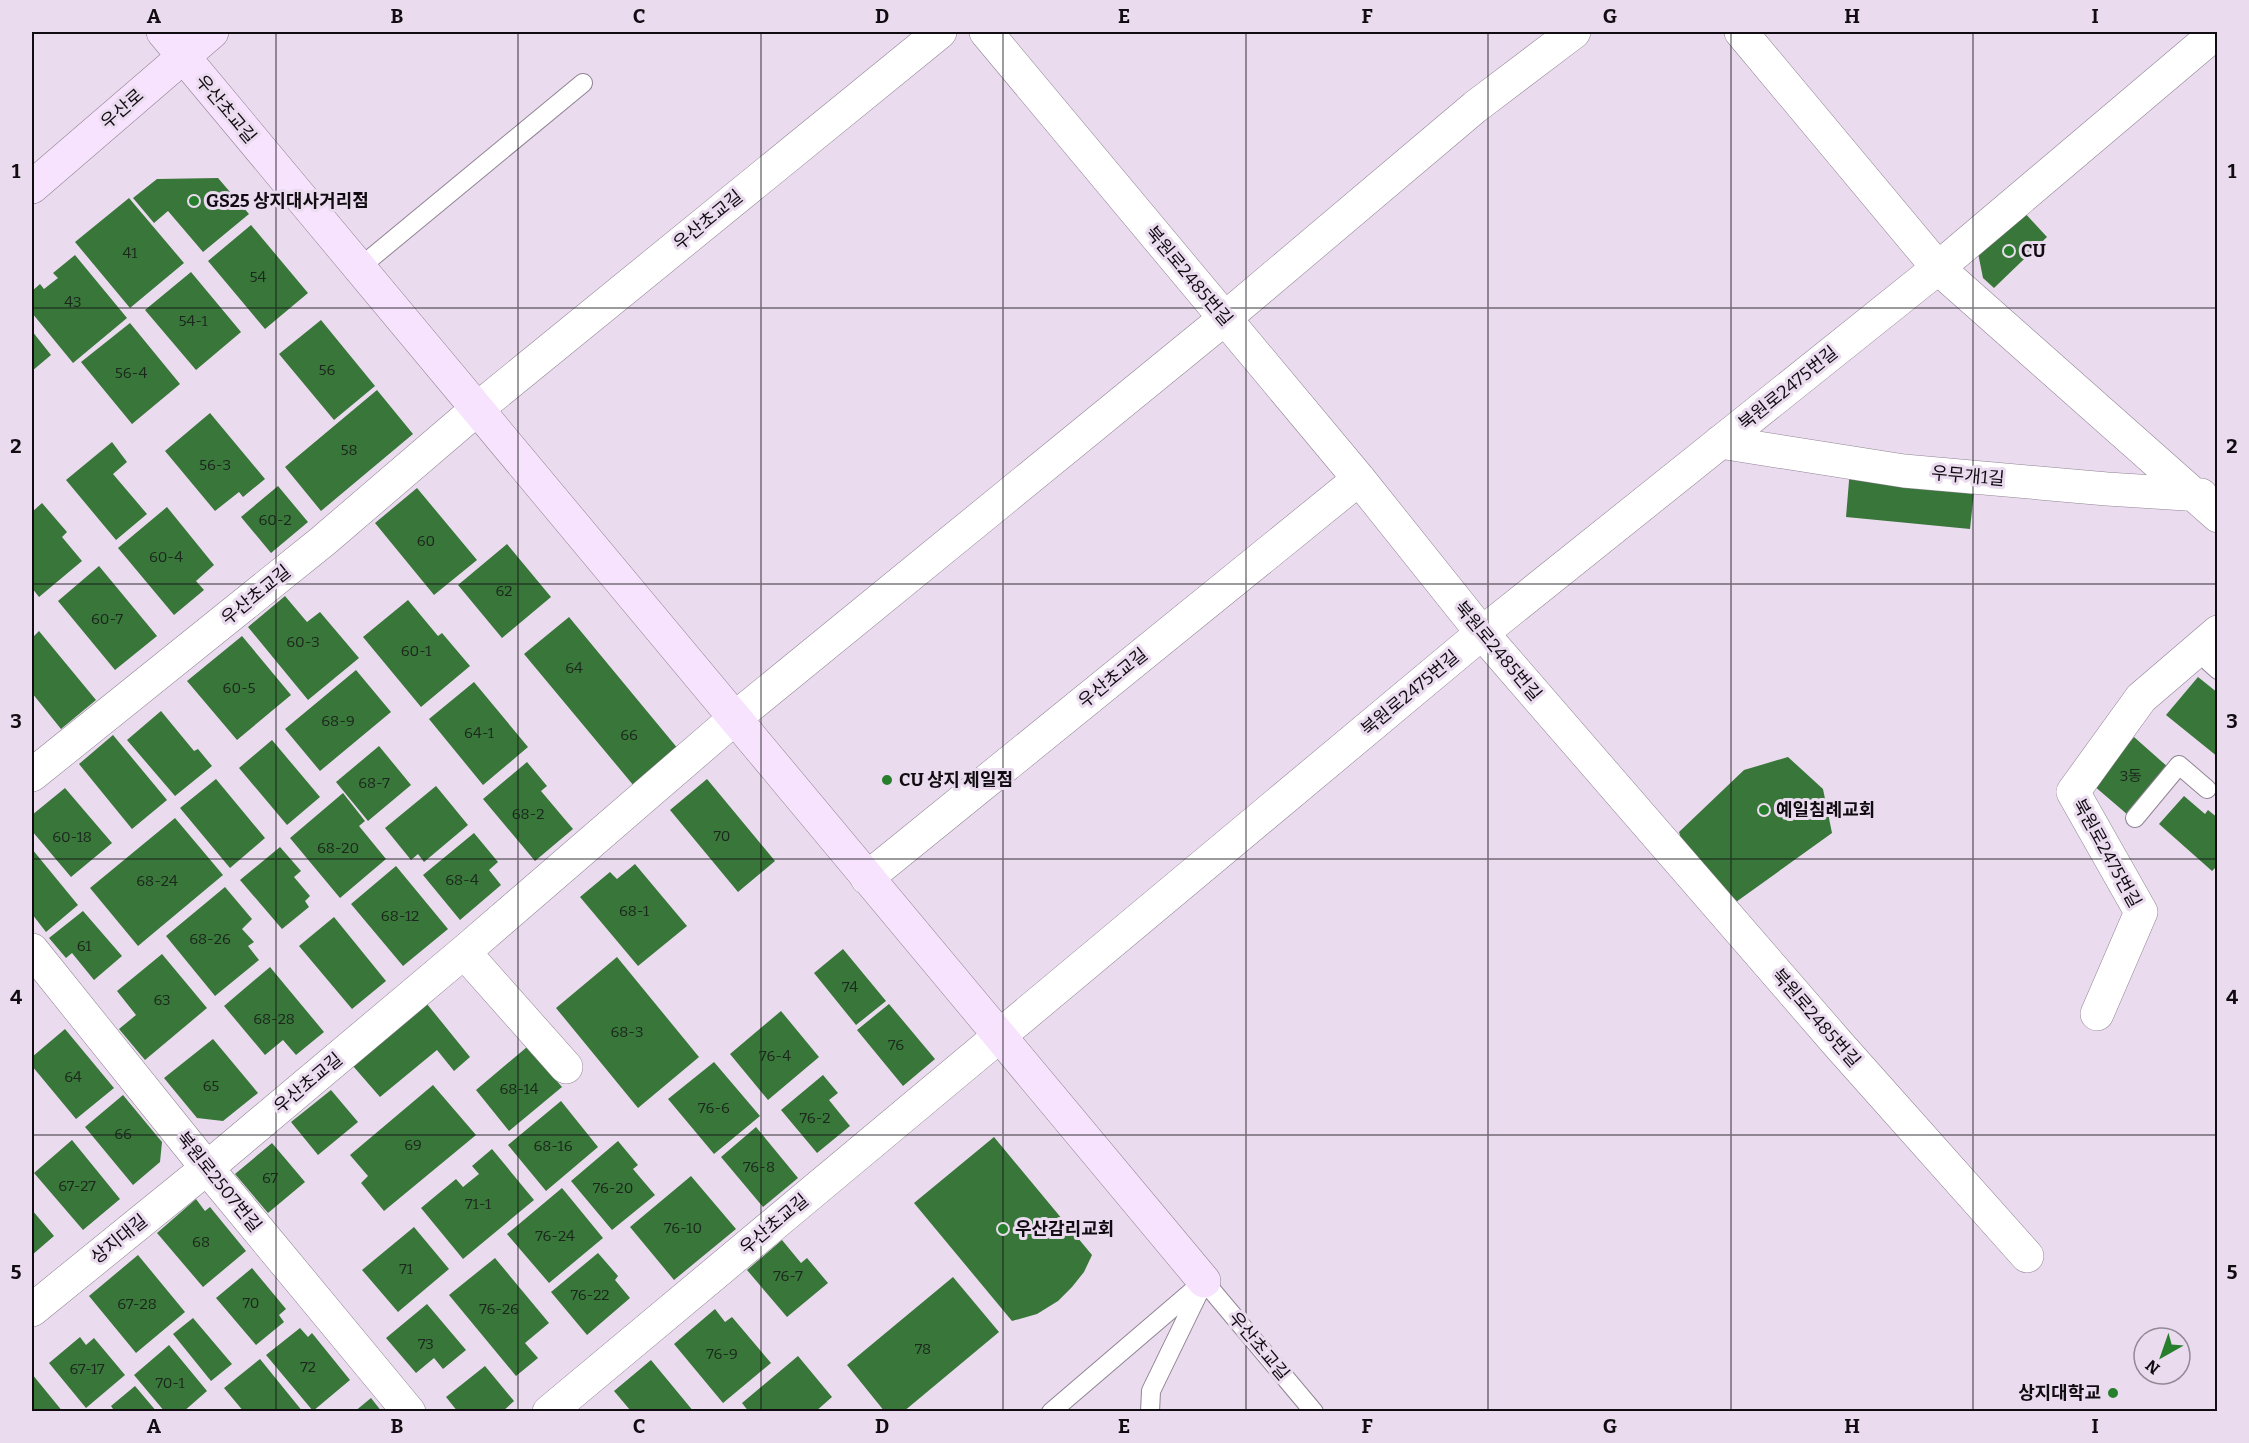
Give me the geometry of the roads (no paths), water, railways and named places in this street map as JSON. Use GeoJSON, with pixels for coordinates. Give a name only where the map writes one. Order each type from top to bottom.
{"type":"FeatureCollection","features":[{"type":"Feature","properties":{"kind":"street","name":"우산초교길"},"geometry":{"type":"LineString","coordinates":[[163,32],[1204,1281]]}},
{"type":"Feature","properties":{"kind":"street","name":"우산로"},"geometry":{"type":"LineString","coordinates":[[32,187],[212,32]]}},
{"type":"Feature","properties":{"kind":"street","name":"우산초교길"},"geometry":{"type":"LineString","coordinates":[[32,775],[323,541],[477,409],[940,32]]}},
{"type":"Feature","properties":{"kind":"street","name":"북원로2485번길"},"geometry":{"type":"LineString","coordinates":[[986,32],[1359,479],[1482,633],[1832,1036],[2027,1256]]}},
{"type":"Feature","properties":{"kind":"street"},"geometry":{"type":"LineString","coordinates":[[1224,319],[1475,107],[1574,32]]}},
{"type":"Feature","properties":{"kind":"street"},"geometry":{"type":"LineString","coordinates":[[1742,32],[1938,268],[2205,495],[2217,516]]}},
{"type":"Feature","properties":{"kind":"street","name":"북원로2475번길"},"geometry":{"type":"LineString","coordinates":[[1000,1036],[1482,633],[1938,268],[2217,32]]}},
{"type":"Feature","properties":{"kind":"street","name":"우산초교길"},"geometry":{"type":"LineString","coordinates":[[207,1168],[464,952],[735,718],[1224,319]]}},
{"type":"Feature","properties":{"kind":"street","name":"우무개1길"},"geometry":{"type":"LineString","coordinates":[[1720,442],[1904,471],[2205,495]]}},
{"type":"Feature","properties":{"kind":"street","name":"우산초교길"},"geometry":{"type":"LineString","coordinates":[[867,878],[1359,479]]}},
{"type":"Feature","properties":{"kind":"street","name":"북원로2475번길"},"geometry":{"type":"LineString","coordinates":[[2097,1014],[2141,912],[2073,792],[2141,698],[2215,655]]}},
{"type":"Feature","properties":{"kind":"street","name":"북원로2507번길"},"geometry":{"type":"LineString","coordinates":[[32,950],[207,1168],[409,1412]]}},
{"type":"Feature","properties":{"kind":"street"},"geometry":{"type":"LineString","coordinates":[[464,952],[566,1067]]}},
{"type":"Feature","properties":{"kind":"street","name":"우산초교길"},"geometry":{"type":"LineString","coordinates":[[549,1412],[1000,1036]]}},
{"type":"Feature","properties":{"kind":"street","name":"상지대길"},"geometry":{"type":"LineString","coordinates":[[32,1310],[207,1168]]}},
{"type":"Feature","properties":{"kind":"lane"},"geometry":{"type":"LineString","coordinates":[[359,268],[582,83]]}},
{"type":"Feature","properties":{"kind":"lane"},"geometry":{"type":"LineString","coordinates":[[2135,818],[2179,765],[2214,788]]}},
{"type":"Feature","properties":{"kind":"lane"},"geometry":{"type":"LineString","coordinates":[[1051,1412],[1204,1281]]}},
{"type":"Feature","properties":{"kind":"lane"},"geometry":{"type":"LineString","coordinates":[[1150,1412],[1151,1391],[1204,1281]]}},
{"type":"Feature","properties":{"kind":"lane","name":"우산초교길"},"geometry":{"type":"LineString","coordinates":[[1204,1281],[1314,1412]]}},
{"type":"Feature","properties":{"kind":"place","name":"GS25 상지대사거리점"},"geometry":{"type":"Point","coordinates":[194,201]}},
{"type":"Feature","properties":{"kind":"place","name":"CU"},"geometry":{"type":"Point","coordinates":[2009,251]}},
{"type":"Feature","properties":{"kind":"place","name":"CU 상지 제일점"},"geometry":{"type":"Point","coordinates":[887,780]}},
{"type":"Feature","properties":{"kind":"place","name":"예일침례교회"},"geometry":{"type":"Point","coordinates":[1764,810]}},
{"type":"Feature","properties":{"kind":"place","name":"우산감리교회"},"geometry":{"type":"Point","coordinates":[1003,1229]}},
{"type":"Feature","properties":{"kind":"place","name":"상지대학교"},"geometry":{"type":"Point","coordinates":[2113,1393]}}]}
